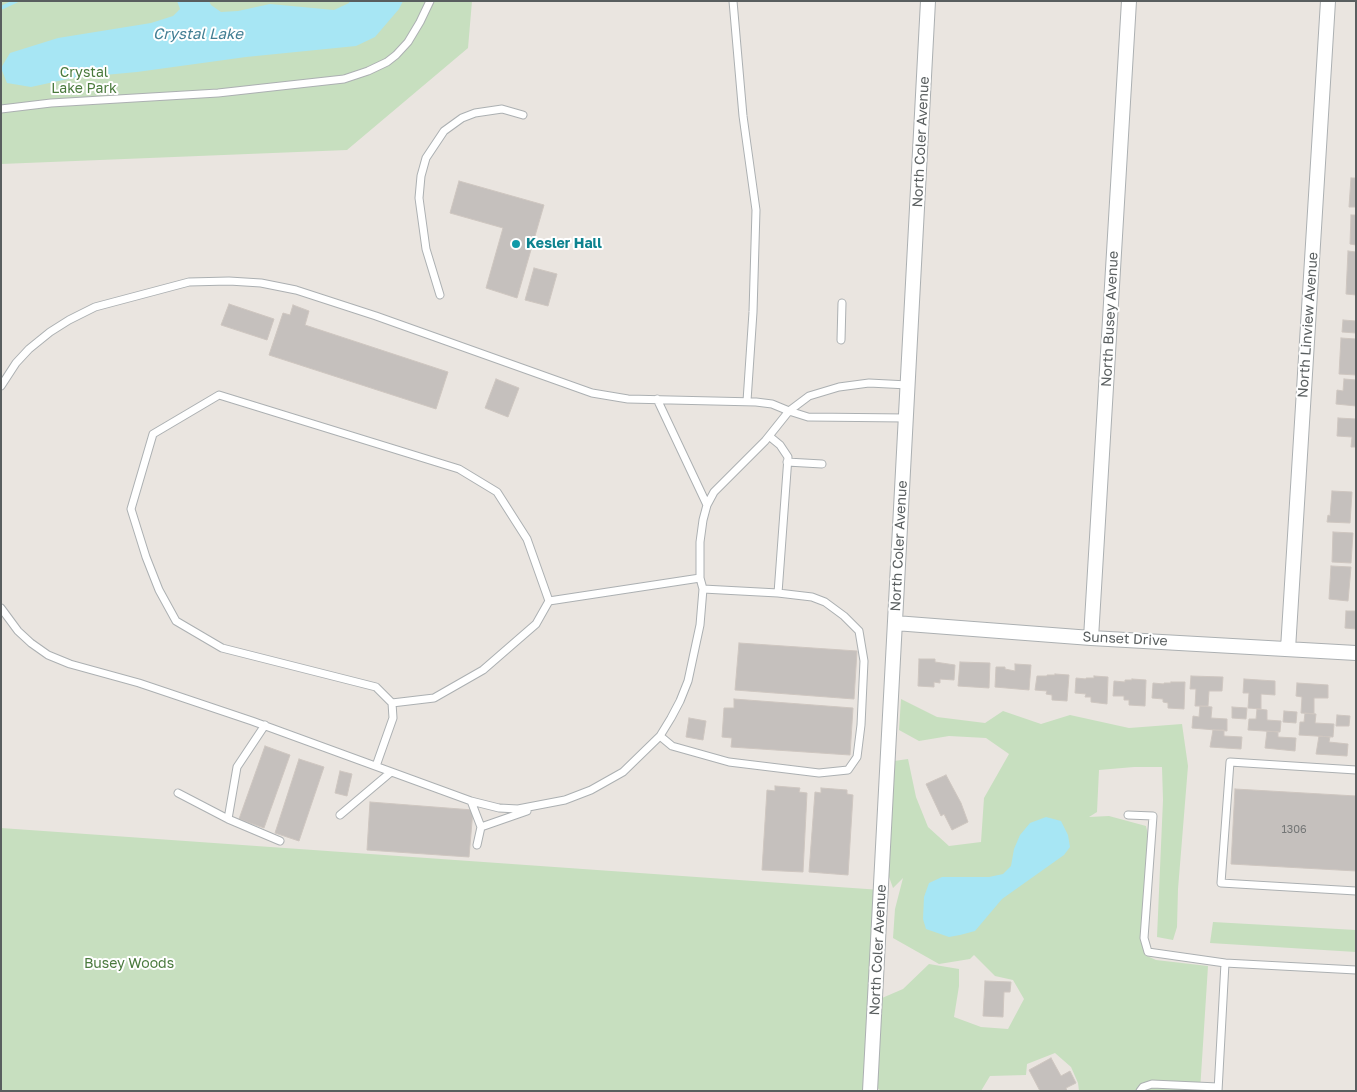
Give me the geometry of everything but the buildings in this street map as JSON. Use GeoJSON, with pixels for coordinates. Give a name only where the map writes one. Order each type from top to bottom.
{"type":"FeatureCollection","features":[{"type":"Feature","properties":{"kind":"street","name":"North Coler Avenue"},"geometry":{"type":"LineString","coordinates":[[870,1091],[928,1]]}},
{"type":"Feature","properties":{"kind":"street","name":"North Busey Avenue"},"geometry":{"type":"LineString","coordinates":[[1091,638],[1129,1]]}},
{"type":"Feature","properties":{"kind":"street","name":"North Linview Avenue"},"geometry":{"type":"LineString","coordinates":[[1288,649],[1328,1]]}},
{"type":"Feature","properties":{"kind":"street","name":"Sunset Drive"},"geometry":{"type":"LineString","coordinates":[[895,623],[1091,638],[1356,653]]}},
{"type":"Feature","properties":{"kind":"lane"},"geometry":{"type":"LineString","coordinates":[[1,109],[51,103],[218,93],[344,79],[368,71],[387,62],[396,55],[411,37],[430,1]]}},
{"type":"Feature","properties":{"kind":"lane"},"geometry":{"type":"LineString","coordinates":[[733,1],[743,116],[756,210],[747,401]]}},
{"type":"Feature","properties":{"kind":"lane"},"geometry":{"type":"LineString","coordinates":[[440,295],[426,249],[419,198],[420,176],[426,158],[444,131],[462,118],[475,113],[502,109],[523,115]]}},
{"type":"Feature","properties":{"kind":"lane"},"geometry":{"type":"LineString","coordinates":[[1,386],[16,363],[29,349],[56,328],[95,307],[189,282],[229,281],[261,283],[296,290],[376,316],[592,393],[628,399],[747,401],[772,404],[808,417],[906,418]]}},
{"type":"Feature","properties":{"kind":"lane"},"geometry":{"type":"LineString","coordinates":[[841,340],[842,303]]}},
{"type":"Feature","properties":{"kind":"lane"},"geometry":{"type":"LineString","coordinates":[[481,827],[564,800],[609,781],[635,762],[660,736],[680,702],[694,658],[700,624],[703,589],[700,578],[700,542],[707,505],[714,492],[769,436],[789,411],[809,396],[838,387],[869,383],[908,384]]}},
{"type":"Feature","properties":{"kind":"lane"},"geometry":{"type":"LineString","coordinates":[[376,766],[393,718],[392,702],[376,686],[222,648],[176,621],[159,590],[146,557],[131,509],[153,434],[219,395],[459,469],[497,492],[526,539],[550,601]]}},
{"type":"Feature","properties":{"kind":"lane"},"geometry":{"type":"LineString","coordinates":[[657,399],[707,505]]}},
{"type":"Feature","properties":{"kind":"lane"},"geometry":{"type":"LineString","coordinates":[[769,436],[780,445],[788,457],[778,593]]}},
{"type":"Feature","properties":{"kind":"lane"},"geometry":{"type":"LineString","coordinates":[[787,462],[822,464]]}},
{"type":"Feature","properties":{"kind":"lane"},"geometry":{"type":"LineString","coordinates":[[392,702],[434,698],[483,670],[536,624],[550,601],[700,578]]}},
{"type":"Feature","properties":{"kind":"lane"},"geometry":{"type":"LineString","coordinates":[[660,736],[672,746],[729,762],[819,773],[848,770],[857,757],[861,725],[864,661],[859,631],[844,616],[825,602],[812,597],[778,593],[703,589]]}},
{"type":"Feature","properties":{"kind":"lane"},"geometry":{"type":"LineString","coordinates":[[1,608],[18,631],[31,644],[48,655],[70,664],[139,683],[265,725],[471,801],[499,808],[518,809],[541,806]]}},
{"type":"Feature","properties":{"kind":"lane"},"geometry":{"type":"LineString","coordinates":[[228,819],[237,767],[265,725]]}},
{"type":"Feature","properties":{"kind":"lane"},"geometry":{"type":"LineString","coordinates":[[1356,770],[1230,762],[1221,883],[1356,891]]}},
{"type":"Feature","properties":{"kind":"lane"},"geometry":{"type":"LineString","coordinates":[[340,815],[391,772]]}},
{"type":"Feature","properties":{"kind":"lane"},"geometry":{"type":"LineString","coordinates":[[178,793],[228,819],[280,841]]}},
{"type":"Feature","properties":{"kind":"lane"},"geometry":{"type":"LineString","coordinates":[[471,801],[481,827],[477,845]]}},
{"type":"Feature","properties":{"kind":"lane"},"geometry":{"type":"LineString","coordinates":[[1128,815],[1153,816],[1144,938],[1148,952],[1225,963],[1356,970]]}},
{"type":"Feature","properties":{"kind":"lane"},"geometry":{"type":"LineString","coordinates":[[1140,1091],[1143,1087],[1152,1084],[1218,1089],[1225,963]]}},
{"type":"Feature","properties":{"kind":"green space","name":"Crystal Lake Park"},"geometry":{"type":"Polygon","coordinates":[[[1,1],[472,1],[468,48],[347,150],[1,164],[1,1]]]}},
{"type":"Feature","properties":{"kind":"green space"},"geometry":{"type":"Polygon","coordinates":[[[901,699],[937,717],[985,723],[1003,711],[1041,724],[1070,715],[1129,728],[1182,724],[1188,766],[1178,889],[1177,927],[1173,940],[1157,937],[1163,800],[1162,767],[1099,770],[1097,812],[1089,817],[1109,816],[1146,826],[1149,839],[1142,940],[1145,955],[1156,960],[1208,966],[1200,1091],[1079,1091],[1078,1083],[1071,1067],[1055,1053],[1027,1064],[1026,1075],[990,1076],[981,1091],[881,1091],[875,1086],[882,998],[903,989],[929,964],[959,969],[959,986],[954,1017],[981,1027],[1008,1029],[1024,999],[1013,980],[995,976],[974,955],[970,959],[939,964],[893,938],[895,909],[903,878],[893,888],[888,874],[894,761],[908,759],[916,797],[928,827],[949,846],[981,842],[984,798],[1009,754],[986,738],[949,736],[919,741],[899,730],[901,699]]]}},
{"type":"Feature","properties":{"kind":"green space","name":"Busey Woods"},"geometry":{"type":"Polygon","coordinates":[[[1,828],[881,890],[870,1091],[1,1091],[1,828]]]}},
{"type":"Feature","properties":{"kind":"green space"},"geometry":{"type":"Polygon","coordinates":[[[1213,922],[1356,930],[1356,952],[1210,943],[1213,922]]]}},
{"type":"Feature","properties":{"kind":"water","name":"Crystal Lake"},"geometry":{"type":"Polygon","coordinates":[[[177,1],[209,1],[211,5],[221,12],[238,11],[270,4],[334,10],[350,1],[403,1],[399,9],[375,37],[356,46],[72,78],[31,87],[7,83],[1,68],[10,53],[58,38],[151,23],[173,16],[180,9],[177,1]]]}},
{"type":"Feature","properties":{"kind":"water"},"geometry":{"type":"Polygon","coordinates":[[[1046,817],[1061,821],[1068,835],[1070,847],[1064,855],[1002,899],[975,931],[949,937],[926,929],[923,919],[924,897],[929,883],[942,877],[989,877],[1003,874],[1011,866],[1014,849],[1020,835],[1030,823],[1046,817]]]}},
{"type":"Feature","properties":{"kind":"waterway"},"geometry":{"type":"LineString","coordinates":[[1,8],[16,1]]}},
{"type":"Feature","properties":{"kind":"place","name":"Kesler Hall"},"geometry":{"type":"Point","coordinates":[516,244]}}]}
